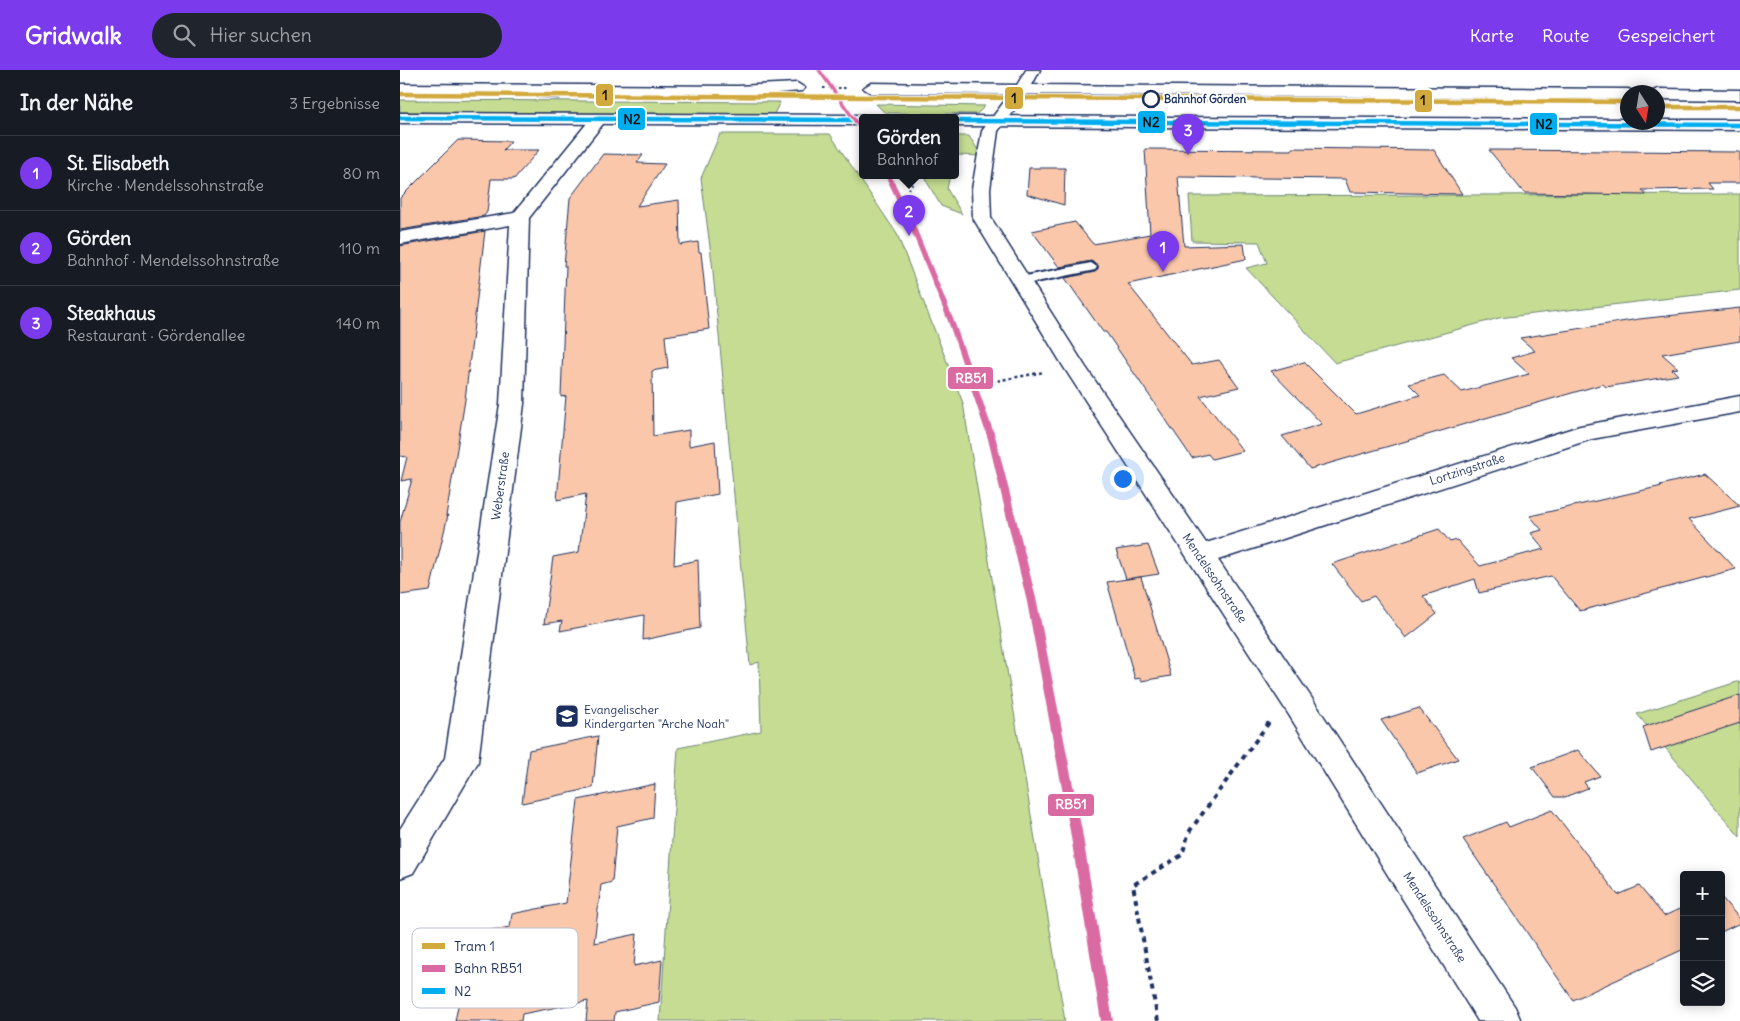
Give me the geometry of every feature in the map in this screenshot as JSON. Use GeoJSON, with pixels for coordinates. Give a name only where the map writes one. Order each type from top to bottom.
{"type":"FeatureCollection","features":[{"type":"Feature","properties":{"kind":"street","name":"Mendelssohnstraße"},"geometry":{"type":"LineString","coordinates":[[1033,70],[1022,89],[990,131],[981,189],[982,218],[1074,366],[1300,706],[1501,1021]]}},
{"type":"Feature","properties":{"kind":"street"},"geometry":{"type":"LineString","coordinates":[[1379,77],[1387,92]]}},
{"type":"Feature","properties":{"kind":"street"},"geometry":{"type":"LineString","coordinates":[[400,89],[738,91],[796,88]]}},
{"type":"Feature","properties":{"kind":"street"},"geometry":{"type":"LineString","coordinates":[[871,88],[1620,94]]}},
{"type":"Feature","properties":{"kind":"street"},"geometry":{"type":"LineString","coordinates":[[1665,94],[1740,95]]}},
{"type":"Feature","properties":{"kind":"street"},"geometry":{"type":"LineString","coordinates":[[400,118],[859,120]]}},
{"type":"Feature","properties":{"kind":"street"},"geometry":{"type":"LineString","coordinates":[[400,238],[520,218],[598,120]]}},
{"type":"Feature","properties":{"kind":"street"},"geometry":{"type":"LineString","coordinates":[[959,121],[1740,125]]}},
{"type":"Feature","properties":{"kind":"street","name":"Weberstraße"},"geometry":{"type":"LineString","coordinates":[[400,860],[461,762],[512,404],[520,218]]}},
{"type":"Feature","properties":{"kind":"street","name":"Lortzingstraße"},"geometry":{"type":"LineString","coordinates":[[1200,554],[1589,432],[1740,404]]}},
{"type":"Feature","properties":{"kind":"lane"},"geometry":{"type":"LineString","coordinates":[[1021,280],[1091,267]]}},
{"type":"Feature","properties":{"kind":"path"},"geometry":{"type":"LineString","coordinates":[[796,88],[871,88]]}},
{"type":"Feature","properties":{"kind":"path"},"geometry":{"type":"LineString","coordinates":[[908,179],[912,185],[909,189]]}},
{"type":"Feature","properties":{"kind":"path"},"geometry":{"type":"LineString","coordinates":[[980,384],[1074,366]]}},
{"type":"Feature","properties":{"kind":"path"},"geometry":{"type":"LineString","coordinates":[[1158,1021],[1133,885],[1182,855],[1189,832],[1270,721],[1300,706]]}},
{"type":"Feature","properties":{"kind":"green space"},"geometry":{"type":"Polygon","coordinates":[[[400,100],[780,102],[774,114],[400,112],[400,100]]]}},
{"type":"Feature","properties":{"kind":"green space"},"geometry":{"type":"Polygon","coordinates":[[[876,104],[985,106],[977,114],[885,113],[876,104]]]}},
{"type":"Feature","properties":{"kind":"green space"},"geometry":{"type":"Polygon","coordinates":[[[720,134],[830,134],[897,234],[963,403],[1065,1021],[660,1021],[678,748],[761,731],[759,662],[750,665],[712,262],[701,178],[720,134]]]}},
{"type":"Feature","properties":{"kind":"green space"},"geometry":{"type":"Polygon","coordinates":[[[959,136],[969,136],[982,156],[959,155],[959,136]]]}},
{"type":"Feature","properties":{"kind":"green space"},"geometry":{"type":"Polygon","coordinates":[[[925,179],[949,179],[947,189],[962,214],[941,206],[925,179]]]}},
{"type":"Feature","properties":{"kind":"green space"},"geometry":{"type":"Polygon","coordinates":[[[1740,194],[1740,290],[1499,318],[1335,363],[1246,268],[1267,263],[1259,242],[1192,241],[1189,196],[1740,194]]]}},
{"type":"Feature","properties":{"kind":"green space"},"geometry":{"type":"Polygon","coordinates":[[[1740,681],[1740,837],[1637,714],[1740,681]]]}},
{"type":"Feature","properties":{"kind":"building"},"geometry":{"type":"Polygon","coordinates":[[[458,140],[511,141],[503,150],[539,150],[514,179],[491,179],[487,212],[484,216],[400,230],[400,198],[458,140]]]}},
{"type":"Feature","properties":{"kind":"building"},"geometry":{"type":"Polygon","coordinates":[[[1292,148],[1434,150],[1462,194],[1350,192],[1345,179],[1178,177],[1184,246],[1244,244],[1246,259],[1128,284],[1192,365],[1219,360],[1239,387],[1200,396],[1243,451],[1212,459],[1208,454],[1192,458],[1106,332],[1103,332],[1065,278],[1095,272],[1098,265],[1091,261],[1059,267],[1032,231],[1075,222],[1093,244],[1150,234],[1145,149],[1292,150],[1292,148]]]}},
{"type":"Feature","properties":{"kind":"building"},"geometry":{"type":"Polygon","coordinates":[[[1489,150],[1740,152],[1740,183],[1708,183],[1713,189],[1642,190],[1646,195],[1524,193],[1489,150]]]}},
{"type":"Feature","properties":{"kind":"building"},"geometry":{"type":"Polygon","coordinates":[[[603,154],[643,155],[637,163],[665,164],[637,206],[679,200],[680,245],[698,242],[699,252],[701,252],[709,329],[665,336],[668,368],[652,371],[653,436],[689,430],[689,446],[715,441],[718,494],[677,502],[674,565],[698,560],[700,628],[643,640],[644,615],[560,631],[562,621],[544,624],[553,557],[579,552],[586,494],[557,500],[566,396],[561,397],[566,266],[564,266],[570,198],[603,154]]]}},
{"type":"Feature","properties":{"kind":"building"},"geometry":{"type":"Polygon","coordinates":[[[1029,168],[1065,168],[1064,205],[1027,194],[1029,168]]]}},
{"type":"Feature","properties":{"kind":"building"},"geometry":{"type":"Polygon","coordinates":[[[485,231],[465,400],[446,516],[448,515],[430,591],[400,595],[400,522],[412,479],[401,481],[407,457],[400,456],[400,246],[485,231]]]}},
{"type":"Feature","properties":{"kind":"building"},"geometry":{"type":"Polygon","coordinates":[[[1740,308],[1740,341],[1662,354],[1678,368],[1672,369],[1678,375],[1606,387],[1603,384],[1310,469],[1282,436],[1322,424],[1271,371],[1304,362],[1356,414],[1420,395],[1409,384],[1444,375],[1462,392],[1529,374],[1511,358],[1535,351],[1520,338],[1639,319],[1740,308]]]}},
{"type":"Feature","properties":{"kind":"building"},"geometry":{"type":"Polygon","coordinates":[[[1705,474],[1740,506],[1689,519],[1736,569],[1580,611],[1551,576],[1479,593],[1475,579],[1423,596],[1437,614],[1406,638],[1374,596],[1361,601],[1332,564],[1439,529],[1450,542],[1457,540],[1480,566],[1544,549],[1531,533],[1542,530],[1530,516],[1662,486],[1660,485],[1705,474]]]}},
{"type":"Feature","properties":{"kind":"building"},"geometry":{"type":"Polygon","coordinates":[[[1148,545],[1159,574],[1126,579],[1116,550],[1148,545]]]}},
{"type":"Feature","properties":{"kind":"building"},"geometry":{"type":"Polygon","coordinates":[[[1141,577],[1171,676],[1141,681],[1141,678],[1135,679],[1107,582],[1141,577]]]}},
{"type":"Feature","properties":{"kind":"building"},"geometry":{"type":"Polygon","coordinates":[[[1740,695],[1740,723],[1651,752],[1643,727],[1740,695]]]}},
{"type":"Feature","properties":{"kind":"building"},"geometry":{"type":"Polygon","coordinates":[[[1419,708],[1458,759],[1417,773],[1381,720],[1419,708]]]}},
{"type":"Feature","properties":{"kind":"building"},"geometry":{"type":"Polygon","coordinates":[[[598,736],[593,788],[522,803],[529,750],[598,736]]]}},
{"type":"Feature","properties":{"kind":"building"},"geometry":{"type":"Polygon","coordinates":[[[1578,750],[1600,776],[1584,782],[1588,788],[1565,797],[1555,797],[1532,767],[1578,750]]]}},
{"type":"Feature","properties":{"kind":"building"},"geometry":{"type":"Polygon","coordinates":[[[655,784],[653,818],[617,826],[612,882],[601,885],[594,943],[637,934],[634,966],[662,960],[659,1002],[615,1012],[614,1021],[586,1021],[588,1001],[578,1003],[578,928],[504,928],[510,927],[512,914],[566,903],[578,800],[655,784]]]}},
{"type":"Feature","properties":{"kind":"building"},"geometry":{"type":"Polygon","coordinates":[[[1552,810],[1618,895],[1639,886],[1664,916],[1680,909],[1680,951],[1573,1000],[1463,839],[1506,822],[1509,827],[1552,810]]]}},
{"type":"Feature","properties":{"kind":"building"},"geometry":{"type":"Polygon","coordinates":[[[1725,902],[1740,919],[1740,923],[1725,930],[1725,902]]]}},
{"type":"Feature","properties":{"kind":"building"},"geometry":{"type":"Polygon","coordinates":[[[458,1008],[552,1008],[522,1014],[521,1021],[455,1021],[458,1008]]]}},
{"type":"Feature","properties":{"kind":"tram line","name":"1"},"geometry":{"type":"LineString","coordinates":[[400,94],[1620,102]]}},
{"type":"Feature","properties":{"kind":"tram line"},"geometry":{"type":"LineString","coordinates":[[474,94],[560,99]]}},
{"type":"Feature","properties":{"kind":"tram line","name":"1"},"geometry":{"type":"LineString","coordinates":[[1665,107],[1740,107]]}},
{"type":"Feature","properties":{"kind":"rail line","name":"RB51"},"geometry":{"type":"LineString","coordinates":[[819,70],[859,127]]}},
{"type":"Feature","properties":{"kind":"rail line","name":"RB51"},"geometry":{"type":"LineString","coordinates":[[890,179],[914,230],[951,321],[992,439],[1032,602],[1076,831],[1107,1021]]}},
{"type":"Feature","properties":{"kind":"transit line","name":"N2"},"geometry":{"type":"LineString","coordinates":[[400,118],[859,120]]}},
{"type":"Feature","properties":{"kind":"transit line","name":"N2"},"geometry":{"type":"LineString","coordinates":[[959,121],[1740,125]]}},
{"type":"Feature","properties":{"kind":"place","name":"Bahnhof Görden"},"geometry":{"type":"Point","coordinates":[1151,99]}},
{"type":"Feature","properties":{"kind":"place","name":"Steakhaus"},"geometry":{"type":"Point","coordinates":[1188,155]}},
{"type":"Feature","properties":{"kind":"place","name":"Görden"},"geometry":{"type":"Point","coordinates":[909,236]}},
{"type":"Feature","properties":{"kind":"place","name":"St. Elisabeth"},"geometry":{"type":"Point","coordinates":[1163,272]}},
{"type":"Feature","properties":{"kind":"place","name":"Evangelischer Kindergarten \"Arche Noah\""},"geometry":{"type":"Point","coordinates":[567,716]}}]}
